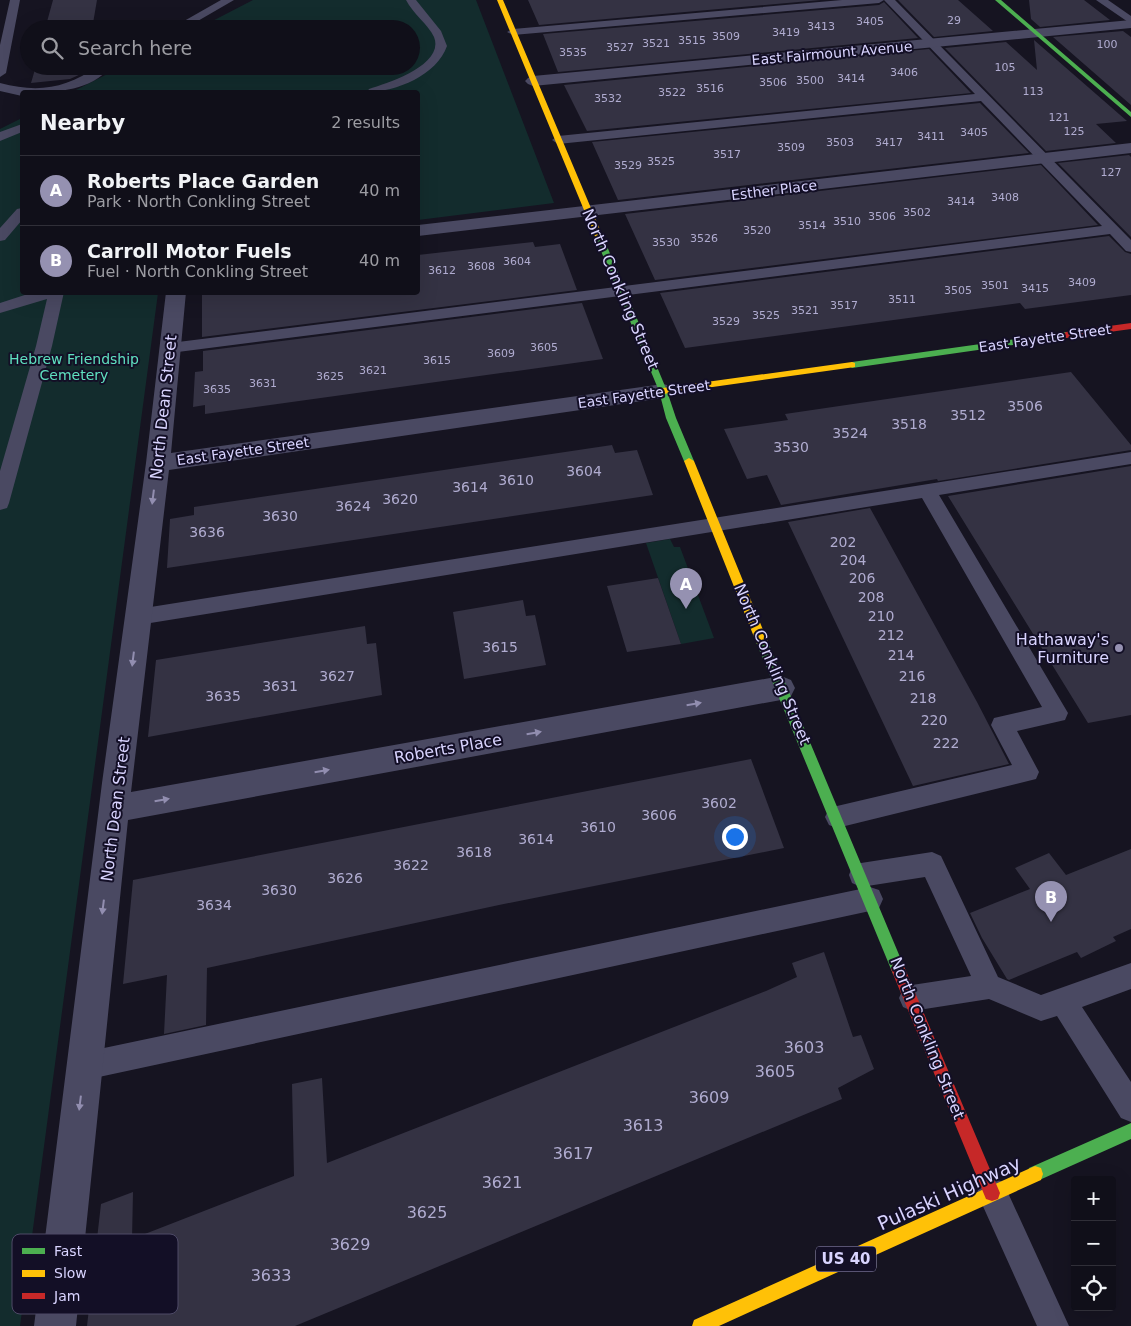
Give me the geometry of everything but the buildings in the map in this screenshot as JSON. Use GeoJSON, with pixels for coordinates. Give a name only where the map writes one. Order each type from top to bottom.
{"type":"FeatureCollection","features":[{"type":"Feature","properties":{"kind":"street","name":"North Conkling Street"},"geometry":{"type":"LineString","coordinates":[[500,0],[663,391],[671,418],[781,688],[866,887],[992,1193]]}},
{"type":"Feature","properties":{"kind":"street"},"geometry":{"type":"LineString","coordinates":[[998,0],[1131,115]]}},
{"type":"Feature","properties":{"kind":"street","name":"East Fairmount Avenue"},"geometry":{"type":"LineString","coordinates":[[533,81],[1038,34],[1131,22]]}},
{"type":"Feature","properties":{"kind":"street","name":"Esther Place"},"geometry":{"type":"LineString","coordinates":[[420,231],[1131,148]]}},
{"type":"Feature","properties":{"kind":"street","name":"North Dean Street"},"geometry":{"type":"LineString","coordinates":[[66,1234],[114,808],[158,463],[176,295]]}},
{"type":"Feature","properties":{"kind":"street","name":"East Fayette Street"},"geometry":{"type":"LineString","coordinates":[[158,463],[1131,326]]}},
{"type":"Feature","properties":{"kind":"street","name":"Roberts Place"},"geometry":{"type":"LineString","coordinates":[[114,808],[781,688]]}},
{"type":"Feature","properties":{"kind":"street","name":"Pulaski Highway"},"geometry":{"type":"LineString","coordinates":[[700,1326],[1131,1130]]}},
{"type":"Feature","properties":{"kind":"lane"},"geometry":{"type":"LineString","coordinates":[[0,73],[15,0]]}},
{"type":"Feature","properties":{"kind":"lane"},"geometry":{"type":"LineString","coordinates":[[192,20],[229,0]]}},
{"type":"Feature","properties":{"kind":"lane"},"geometry":{"type":"LineString","coordinates":[[411,0],[421,17],[440,38],[442,45],[439,54],[420,72]]}},
{"type":"Feature","properties":{"kind":"lane"},"geometry":{"type":"LineString","coordinates":[[512,32],[879,0]]}},
{"type":"Feature","properties":{"kind":"lane"},"geometry":{"type":"LineString","coordinates":[[889,0],[1131,248]]}},
{"type":"Feature","properties":{"kind":"lane"},"geometry":{"type":"LineString","coordinates":[[1101,0],[1131,22]]}},
{"type":"Feature","properties":{"kind":"lane"},"geometry":{"type":"LineString","coordinates":[[56,90],[74,86],[92,75]]}},
{"type":"Feature","properties":{"kind":"lane"},"geometry":{"type":"LineString","coordinates":[[378,90],[416,75]]}},
{"type":"Feature","properties":{"kind":"lane"},"geometry":{"type":"LineString","coordinates":[[0,87],[10,91],[20,91]]}},
{"type":"Feature","properties":{"kind":"lane"},"geometry":{"type":"LineString","coordinates":[[558,140],[985,98]]}},
{"type":"Feature","properties":{"kind":"lane"},"geometry":{"type":"LineString","coordinates":[[0,137],[20,129]]}},
{"type":"Feature","properties":{"kind":"lane"},"geometry":{"type":"LineString","coordinates":[[0,237],[20,214]]}},
{"type":"Feature","properties":{"kind":"lane"},"geometry":{"type":"LineString","coordinates":[[170,348],[1113,229]]}},
{"type":"Feature","properties":{"kind":"lane"},"geometry":{"type":"LineString","coordinates":[[0,308],[42,295]]}},
{"type":"Feature","properties":{"kind":"lane"},"geometry":{"type":"LineString","coordinates":[[0,503],[44,346],[55,295]]}},
{"type":"Feature","properties":{"kind":"lane"},"geometry":{"type":"LineString","coordinates":[[138,617],[1131,458]]}},
{"type":"Feature","properties":{"kind":"lane"},"geometry":{"type":"LineString","coordinates":[[836,817],[1028,772],[1002,725],[1057,713],[927,490]]}},
{"type":"Feature","properties":{"kind":"lane"},"geometry":{"type":"LineString","coordinates":[[85,1066],[866,887],[932,864],[989,986]]}},
{"type":"Feature","properties":{"kind":"lane"},"geometry":{"type":"LineString","coordinates":[[912,998],[989,986],[1041,1008],[1131,976]]}},
{"type":"Feature","properties":{"kind":"lane"},"geometry":{"type":"LineString","coordinates":[[1062,1000],[1131,1108]]}},
{"type":"Feature","properties":{"kind":"lane","name":"North Conkling Street"},"geometry":{"type":"LineString","coordinates":[[992,1193],[1053,1326]]}},
{"type":"Feature","properties":{"kind":"green space"},"geometry":{"type":"Polygon","coordinates":[[[253,0],[476,0],[554,203],[420,220],[420,90],[76,90],[105,75],[420,75],[420,20],[214,20],[253,0]]]}},
{"type":"Feature","properties":{"kind":"green space","name":"Hebrew Friendship Cemetery"},"geometry":{"type":"Polygon","coordinates":[[[20,119],[20,295],[158,295],[32,1234],[12,1234],[12,1314],[22,1314],[20,1326],[0,1326],[0,129],[20,119]]]}},
{"type":"Feature","properties":{"kind":"green space"},"geometry":{"type":"Polygon","coordinates":[[[670,539],[674,547],[680,547],[714,638],[681,644],[646,543],[670,539]]]}},
{"type":"Feature","properties":{"kind":"traffic: fast"},"geometry":{"type":"LineString","coordinates":[[998,0],[1131,115]]}},
{"type":"Feature","properties":{"kind":"traffic: fast"},"geometry":{"type":"LineString","coordinates":[[600,239],[663,391],[671,418],[689,461]]}},
{"type":"Feature","properties":{"kind":"traffic: fast"},"geometry":{"type":"LineString","coordinates":[[852,365],[1066,335]]}},
{"type":"Feature","properties":{"kind":"traffic: fast"},"geometry":{"type":"LineString","coordinates":[[762,642],[898,969]]}},
{"type":"Feature","properties":{"kind":"traffic: fast"},"geometry":{"type":"LineString","coordinates":[[1035,1174],[1131,1131]]}},
{"type":"Feature","properties":{"kind":"traffic: slow"},"geometry":{"type":"LineString","coordinates":[[500,0],[600,239]]}},
{"type":"Feature","properties":{"kind":"traffic: slow"},"geometry":{"type":"LineString","coordinates":[[663,391],[852,365]]}},
{"type":"Feature","properties":{"kind":"traffic: slow"},"geometry":{"type":"LineString","coordinates":[[689,461],[762,642]]}},
{"type":"Feature","properties":{"kind":"traffic: slow"},"geometry":{"type":"LineString","coordinates":[[700,1326],[1035,1174]]}},
{"type":"Feature","properties":{"kind":"traffic: jam"},"geometry":{"type":"LineString","coordinates":[[1066,335],[1131,326]]}},
{"type":"Feature","properties":{"kind":"traffic: jam"},"geometry":{"type":"LineString","coordinates":[[898,969],[992,1193]]}},
{"type":"Feature","properties":{"kind":"place","name":"Roberts Place Garden"},"geometry":{"type":"Point","coordinates":[686,609]}},
{"type":"Feature","properties":{"kind":"place","name":"Hathaway's Furniture"},"geometry":{"type":"Point","coordinates":[1119,648]}},
{"type":"Feature","properties":{"kind":"place","name":"Carroll Motor Fuels"},"geometry":{"type":"Point","coordinates":[1051,922]}}]}
